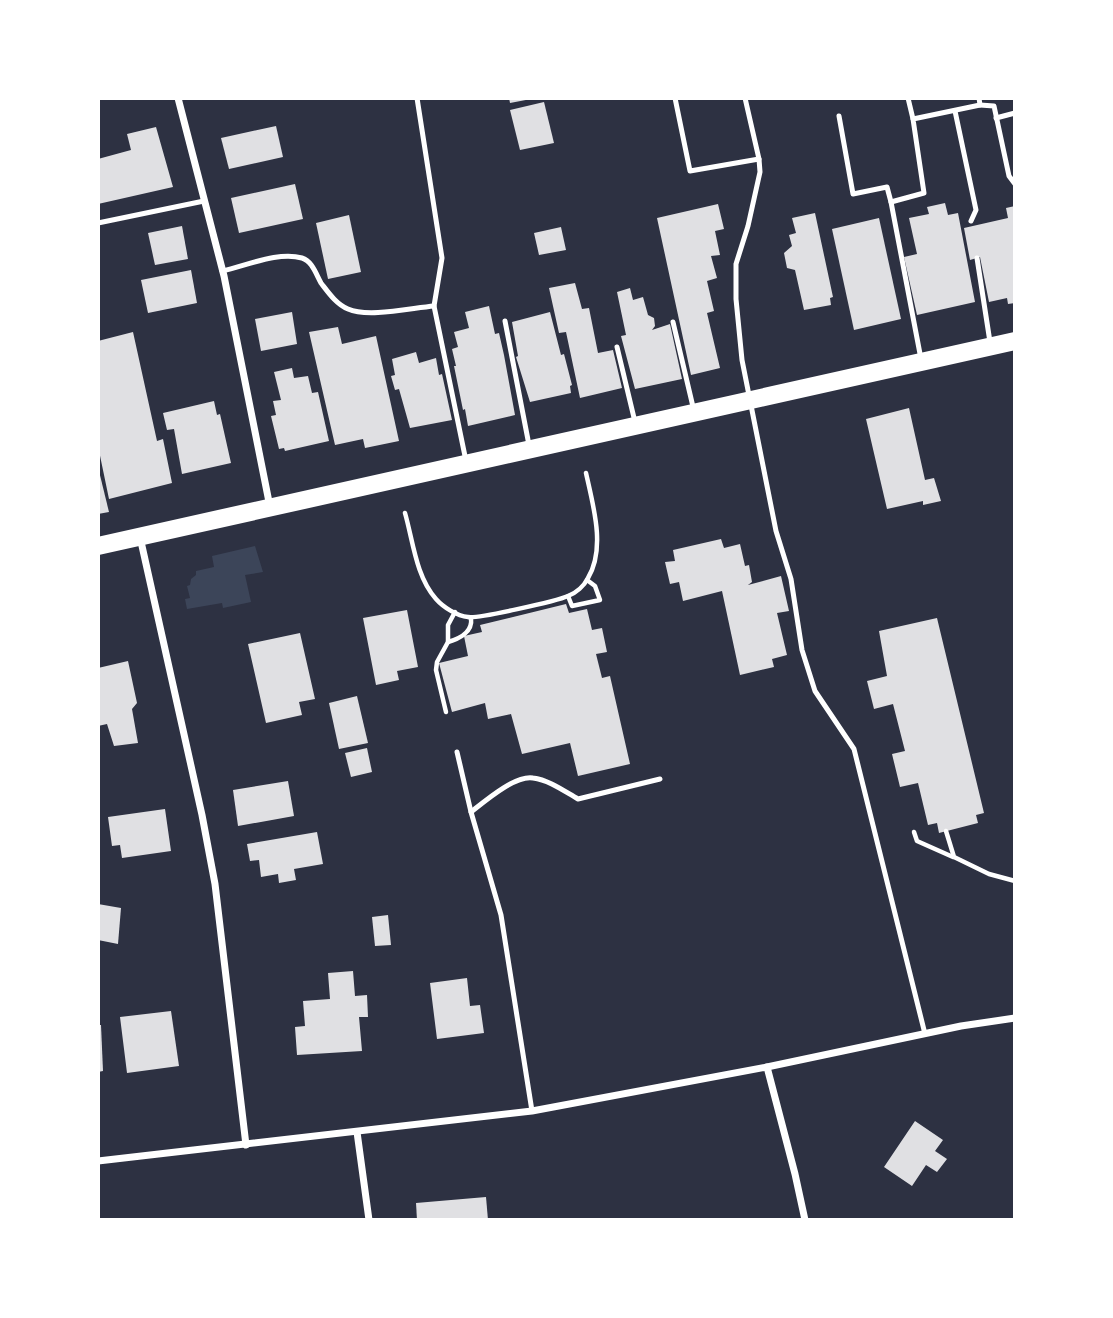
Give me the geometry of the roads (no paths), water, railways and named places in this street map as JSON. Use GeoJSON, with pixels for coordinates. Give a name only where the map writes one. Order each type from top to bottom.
{"type":"FeatureCollection","features":[{"type":"Feature","properties":{"kind":"main road"},"geometry":{"type":"LineString","coordinates":[[98,547],[1015,341]]}},
{"type":"Feature","properties":{"kind":"street"},"geometry":{"type":"LineString","coordinates":[[178,98],[222,271],[270,508]]}},
{"type":"Feature","properties":{"kind":"street"},"geometry":{"type":"LineString","coordinates":[[140,537],[215,884],[246,1145]]}},
{"type":"Feature","properties":{"kind":"street"},"geometry":{"type":"LineString","coordinates":[[98,1161],[532,1111],[1015,1018]]}},
{"type":"Feature","properties":{"kind":"street"},"geometry":{"type":"LineString","coordinates":[[767,1066],[805,1220]]}},
{"type":"Feature","properties":{"kind":"street"},"geometry":{"type":"LineString","coordinates":[[357,1132],[369,1220]]}},
{"type":"Feature","properties":{"kind":"lane"},"geometry":{"type":"LineString","coordinates":[[417,98],[442,258],[434,306],[467,464]]}},
{"type":"Feature","properties":{"kind":"lane"},"geometry":{"type":"LineString","coordinates":[[675,98],[690,171],[759,159]]}},
{"type":"Feature","properties":{"kind":"lane"},"geometry":{"type":"LineString","coordinates":[[745,98],[760,172],[736,264],[741,348],[750,400],[776,531],[791,579],[802,650],[815,691],[854,749],[925,1034]]}},
{"type":"Feature","properties":{"kind":"lane"},"geometry":{"type":"LineString","coordinates":[[891,202],[923,193],[908,98]]}},
{"type":"Feature","properties":{"kind":"lane"},"geometry":{"type":"LineString","coordinates":[[913,119],[956,111],[979,102],[994,106],[1009,176],[1015,184]]}},
{"type":"Feature","properties":{"kind":"lane"},"geometry":{"type":"LineString","coordinates":[[956,111],[976,210],[971,220]]}},
{"type":"Feature","properties":{"kind":"lane"},"geometry":{"type":"LineString","coordinates":[[996,118],[1015,113]]}},
{"type":"Feature","properties":{"kind":"lane"},"geometry":{"type":"LineString","coordinates":[[839,116],[853,194],[887,187],[921,361]]}},
{"type":"Feature","properties":{"kind":"lane"},"geometry":{"type":"LineString","coordinates":[[98,223],[205,201]]}},
{"type":"Feature","properties":{"kind":"lane"},"geometry":{"type":"LineString","coordinates":[[222,271],[278,258],[301,258],[309,261],[328,292],[349,310],[370,313],[434,306]]}},
{"type":"Feature","properties":{"kind":"lane"},"geometry":{"type":"LineString","coordinates":[[977,258],[991,346]]}},
{"type":"Feature","properties":{"kind":"lane"},"geometry":{"type":"LineString","coordinates":[[506,321],[530,451]]}},
{"type":"Feature","properties":{"kind":"lane"},"geometry":{"type":"LineString","coordinates":[[673,322],[694,412]]}},
{"type":"Feature","properties":{"kind":"lane"},"geometry":{"type":"LineString","coordinates":[[617,347],[636,426]]}},
{"type":"Feature","properties":{"kind":"lane"},"geometry":{"type":"LineString","coordinates":[[457,752],[471,812],[501,915],[532,1111]]}},
{"type":"Feature","properties":{"kind":"lane"},"geometry":{"type":"LineString","coordinates":[[471,812],[496,793],[529,777],[545,781],[578,799],[660,779]]}}]}
